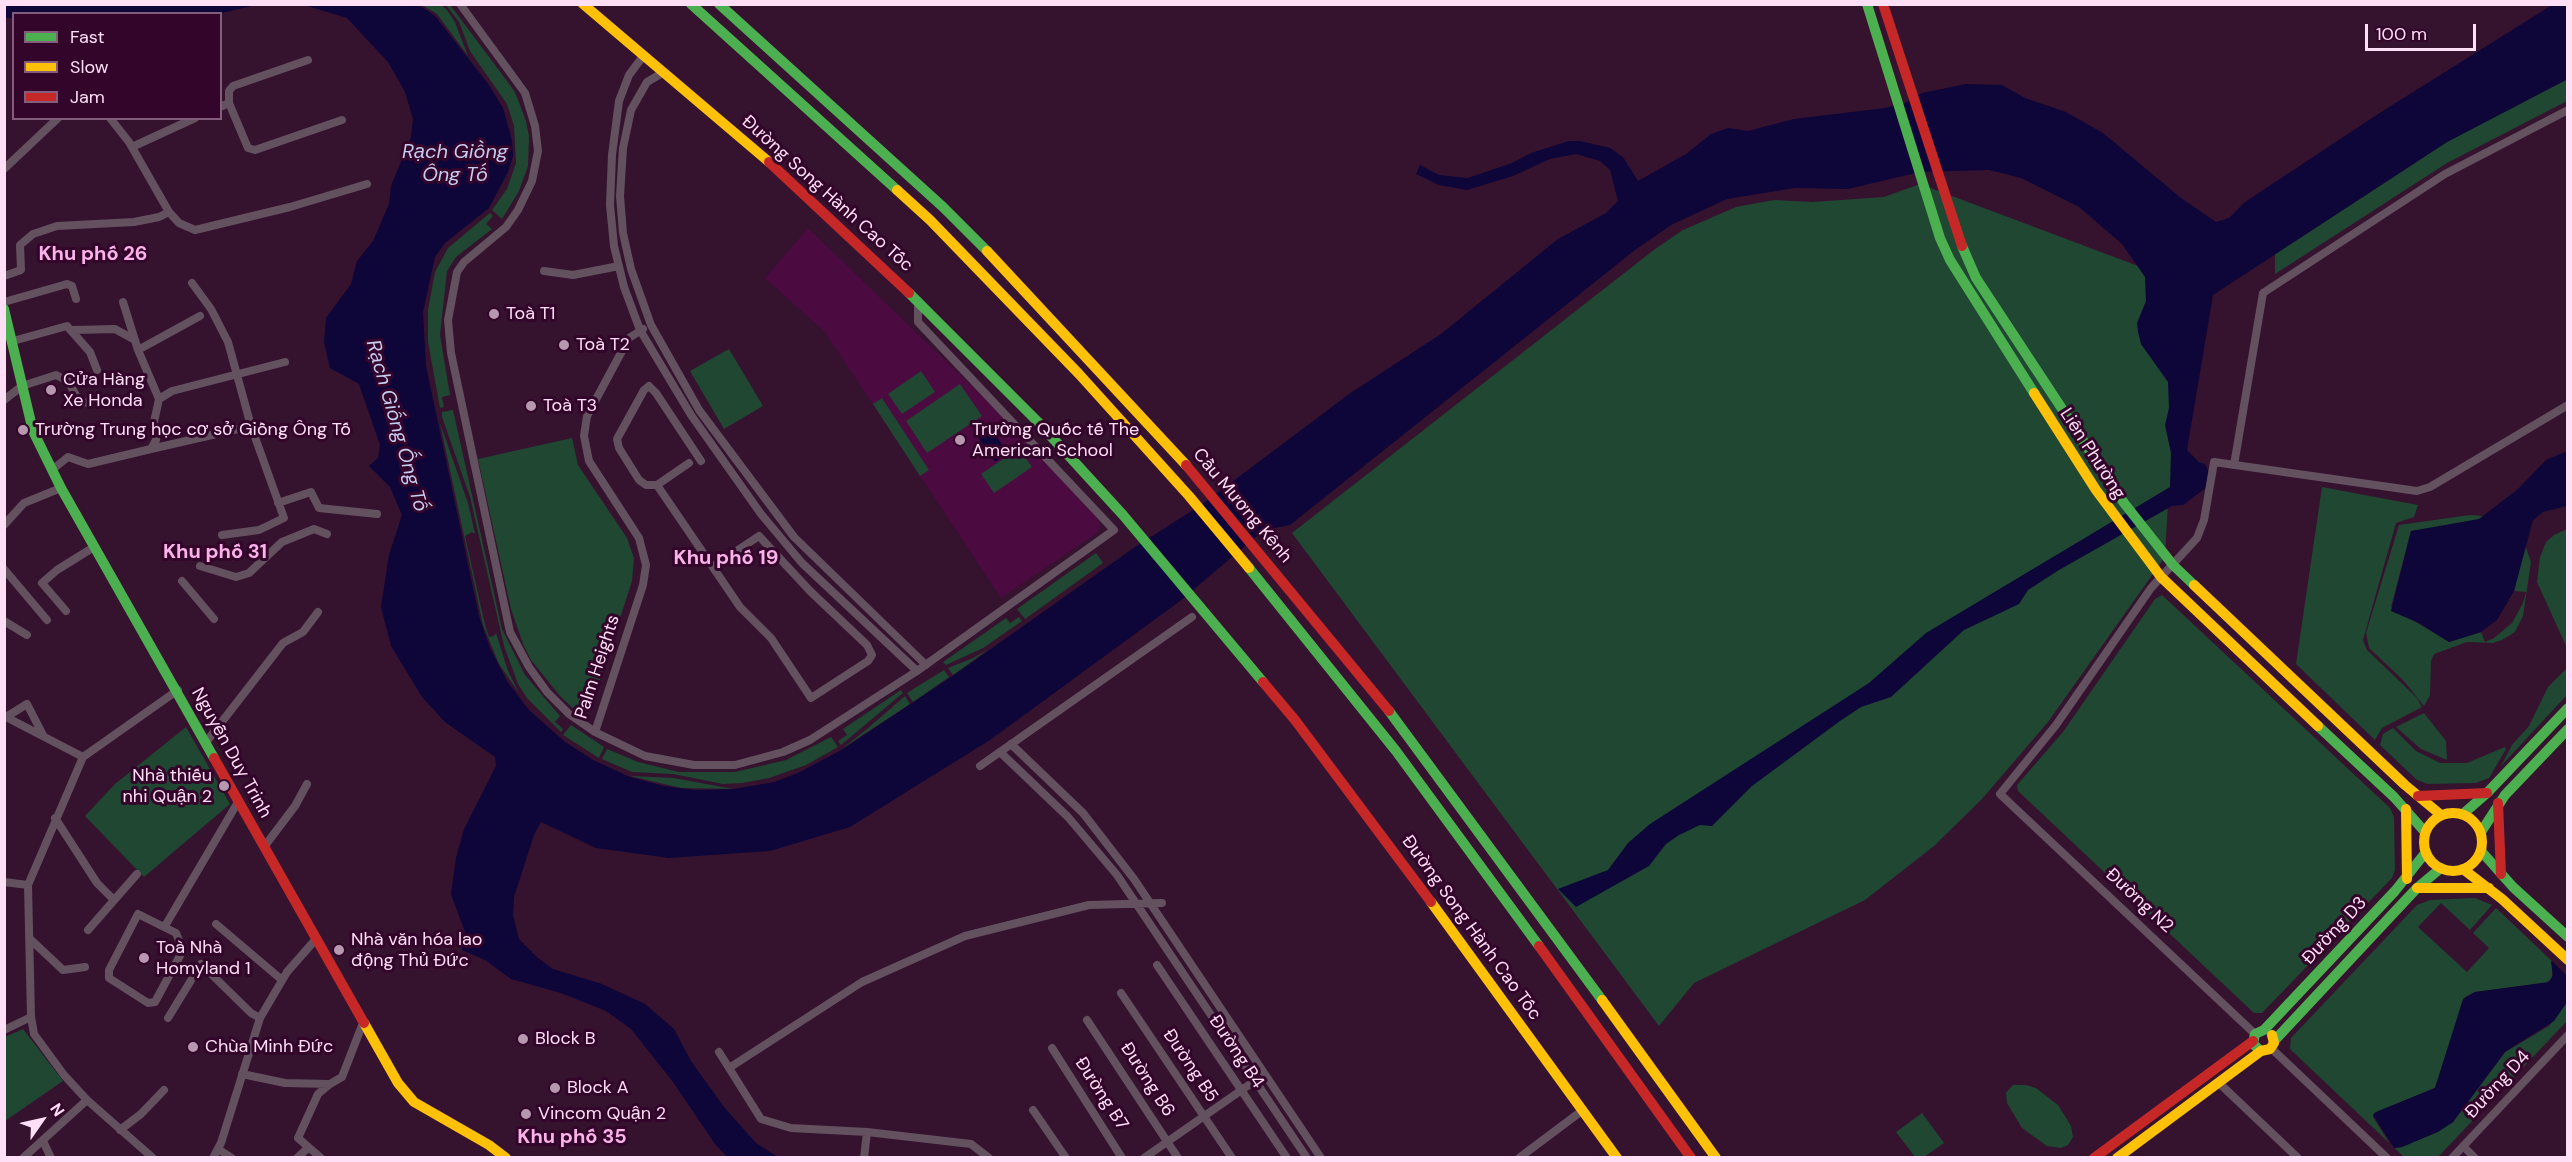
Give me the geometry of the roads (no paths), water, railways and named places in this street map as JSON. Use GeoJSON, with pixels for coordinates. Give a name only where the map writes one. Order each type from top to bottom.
{"type":"FeatureCollection","features":[{"type":"Feature","properties":{"kind":"main road","name":"Đường Song Hành Cao Tốc"},"geometry":{"type":"LineString","coordinates":[[583,4],[773,165],[918,301],[1037,421],[1137,532],[1295,720],[1382,834],[1617,1158]]}},
{"type":"Feature","properties":{"kind":"main road","name":"Cầu Mương Kênh"},"geometry":{"type":"LineString","coordinates":[[691,4],[921,212],[1026,317],[1189,496],[1286,612],[1396,751],[1463,840],[1691,1158]]}},
{"type":"Feature","properties":{"kind":"main road","name":"Cầu Mương Kênh"},"geometry":{"type":"LineString","coordinates":[[719,4],[943,207],[1038,303],[1203,483],[1412,739],[1716,1158]]}},
{"type":"Feature","properties":{"kind":"main road","name":"Liên Phường"},"geometry":{"type":"LineString","coordinates":[[1867,4],[1940,238],[1965,287],[2096,490],[2161,577],[2335,740],[2406,809],[2425,832]]}},
{"type":"Feature","properties":{"kind":"main road","name":"Liên Phường"},"geometry":{"type":"LineString","coordinates":[[1883,4],[1956,232],[1976,278],[2106,478],[2173,565],[2441,815]]}},
{"type":"Feature","properties":{"kind":"main road","name":"Nguyễn Duy Trinh"},"geometry":{"type":"LineString","coordinates":[[4,309],[33,431],[61,488],[207,741],[238,802],[363,1023],[407,1097],[489,1144],[506,1158]]}},
{"type":"Feature","properties":{"kind":"main road"},"geometry":{"type":"LineString","coordinates":[[2214,627],[2226,615]]}},
{"type":"Feature","properties":{"kind":"main road"},"geometry":{"type":"LineString","coordinates":[[2463,814],[2487,794],[2568,708]]}},
{"type":"Feature","properties":{"kind":"main road"},"geometry":{"type":"LineString","coordinates":[[2481,832],[2473,820],[2463,814],[2452,812],[2441,815],[2431,822],[2425,832],[2426,852],[2432,862],[2452,871],[2463,869],[2473,863],[2481,851],[2481,832],[2499,803],[2568,729]]}},
{"type":"Feature","properties":{"kind":"main road"},"geometry":{"type":"LineString","coordinates":[[2522,757],[2532,767]]}},
{"type":"Feature","properties":{"kind":"main road"},"geometry":{"type":"LineString","coordinates":[[2418,796],[2487,794]]}},
{"type":"Feature","properties":{"kind":"main road"},"geometry":{"type":"LineString","coordinates":[[2499,803],[2501,874]]}},
{"type":"Feature","properties":{"kind":"main road"},"geometry":{"type":"LineString","coordinates":[[2406,809],[2407,879]]}},
{"type":"Feature","properties":{"kind":"main road"},"geometry":{"type":"LineString","coordinates":[[2481,851],[2501,874],[2568,937]]}},
{"type":"Feature","properties":{"kind":"main road","name":"Đường D3"},"geometry":{"type":"LineString","coordinates":[[2094,1158],[2257,1035],[2407,879],[2426,852]]}},
{"type":"Feature","properties":{"kind":"main road","name":"Đường D3"},"geometry":{"type":"LineString","coordinates":[[2117,1158],[2269,1047],[2417,888],[2441,868]]}},
{"type":"Feature","properties":{"kind":"main road"},"geometry":{"type":"LineString","coordinates":[[2463,869],[2489,888],[2568,960]]}},
{"type":"Feature","properties":{"kind":"main road"},"geometry":{"type":"LineString","coordinates":[[2417,888],[2489,888]]}},
{"type":"Feature","properties":{"kind":"main road"},"geometry":{"type":"LineString","coordinates":[[2316,975],[2326,985]]}},
{"type":"Feature","properties":{"kind":"main road"},"geometry":{"type":"LineString","coordinates":[[2271,1034],[2269,1047],[2256,1048],[2257,1035],[2271,1034]]}},
{"type":"Feature","properties":{"kind":"main road"},"geometry":{"type":"LineString","coordinates":[[2209,1073],[2219,1083]]}},
{"type":"Feature","properties":{"kind":"street","name":"Palm Heights"},"geometry":{"type":"LineString","coordinates":[[460,4],[525,93],[535,126],[538,151],[532,181],[518,210],[506,227],[464,262],[457,272],[448,320],[450,353],[510,632],[523,659],[547,692],[569,714],[595,732],[643,585],[646,565],[639,538],[592,466],[584,436],[587,416],[597,396],[629,338],[640,330]]}},
{"type":"Feature","properties":{"kind":"street"},"geometry":{"type":"LineString","coordinates":[[644,55],[623,86],[616,120],[610,205],[624,287],[640,330],[710,443],[761,514],[802,562],[917,671]]}},
{"type":"Feature","properties":{"kind":"street"},"geometry":{"type":"LineString","coordinates":[[308,60],[233,86],[229,91],[225,105],[248,148],[255,150],[342,120]]}},
{"type":"Feature","properties":{"kind":"street"},"geometry":{"type":"LineString","coordinates":[[664,72],[647,82],[631,110],[623,148],[620,196],[623,233],[631,269],[651,325],[699,410],[794,537],[926,665]]}},
{"type":"Feature","properties":{"kind":"street"},"geometry":{"type":"LineString","coordinates":[[2234,465],[2263,293],[2445,174],[2568,110]]}},
{"type":"Feature","properties":{"kind":"street"},"geometry":{"type":"LineString","coordinates":[[4,169],[56,120]]}},
{"type":"Feature","properties":{"kind":"street"},"geometry":{"type":"LineString","coordinates":[[112,120],[132,147],[169,212],[179,223],[195,230],[290,207],[367,184]]}},
{"type":"Feature","properties":{"kind":"street"},"geometry":{"type":"LineString","coordinates":[[132,147],[191,120]]}},
{"type":"Feature","properties":{"kind":"street"},"geometry":{"type":"LineString","coordinates":[[4,276],[21,270],[20,245],[33,234],[57,226],[134,222],[159,217],[169,212]]}},
{"type":"Feature","properties":{"kind":"street"},"geometry":{"type":"LineString","coordinates":[[544,271],[573,275],[619,266]]}},
{"type":"Feature","properties":{"kind":"street"},"geometry":{"type":"LineString","coordinates":[[192,283],[211,309],[228,342],[251,426],[284,518],[282,521],[259,530],[222,535]]}},
{"type":"Feature","properties":{"kind":"street"},"geometry":{"type":"LineString","coordinates":[[4,302],[67,284],[72,286],[76,299]]}},
{"type":"Feature","properties":{"kind":"street"},"geometry":{"type":"LineString","coordinates":[[595,732],[627,749],[666,761],[702,766],[744,764],[802,744],[926,665],[1114,530],[918,322],[918,301]]}},
{"type":"Feature","properties":{"kind":"street"},"geometry":{"type":"LineString","coordinates":[[123,302],[138,350],[159,399],[154,422],[156,440],[151,449]]}},
{"type":"Feature","properties":{"kind":"street"},"geometry":{"type":"LineString","coordinates":[[138,350],[200,316]]}},
{"type":"Feature","properties":{"kind":"street"},"geometry":{"type":"LineString","coordinates":[[640,330],[651,325]]}},
{"type":"Feature","properties":{"kind":"street"},"geometry":{"type":"LineString","coordinates":[[13,342],[63,326],[73,330],[115,329],[135,340]]}},
{"type":"Feature","properties":{"kind":"street"},"geometry":{"type":"LineString","coordinates":[[73,330],[90,352],[98,370]]}},
{"type":"Feature","properties":{"kind":"street"},"geometry":{"type":"LineString","coordinates":[[159,399],[172,391],[285,362]]}},
{"type":"Feature","properties":{"kind":"street"},"geometry":{"type":"LineString","coordinates":[[4,400],[22,386],[60,376],[68,381],[79,401],[89,403]]}},
{"type":"Feature","properties":{"kind":"street"},"geometry":{"type":"LineString","coordinates":[[701,461],[649,386],[644,390],[617,440],[619,448],[639,480],[646,485],[657,485],[689,463],[701,461],[724,446]]}},
{"type":"Feature","properties":{"kind":"street"},"geometry":{"type":"LineString","coordinates":[[2161,577],[2197,538],[2202,526],[2214,462],[2416,491],[2430,487],[2568,405]]}},
{"type":"Feature","properties":{"kind":"street"},"geometry":{"type":"LineString","coordinates":[[53,469],[68,457],[88,464],[251,426]]}},
{"type":"Feature","properties":{"kind":"street"},"geometry":{"type":"LineString","coordinates":[[689,463],[695,452],[718,438]]}},
{"type":"Feature","properties":{"kind":"street"},"geometry":{"type":"LineString","coordinates":[[657,485],[740,607],[771,638],[811,698],[868,661],[872,655],[867,645],[810,591],[759,536],[714,566]]}},
{"type":"Feature","properties":{"kind":"street"},"geometry":{"type":"LineString","coordinates":[[4,525],[24,503],[61,488]]}},
{"type":"Feature","properties":{"kind":"street"},"geometry":{"type":"LineString","coordinates":[[278,502],[311,492],[319,508],[377,514]]}},
{"type":"Feature","properties":{"kind":"street"},"geometry":{"type":"LineString","coordinates":[[200,566],[236,577],[249,573],[282,542],[314,529],[327,534]]}},
{"type":"Feature","properties":{"kind":"street"},"geometry":{"type":"LineString","coordinates":[[66,611],[42,583],[57,570],[94,547]]}},
{"type":"Feature","properties":{"kind":"street"},"geometry":{"type":"LineString","coordinates":[[4,569],[47,620]]}},
{"type":"Feature","properties":{"kind":"street","name":"Đường N2"},"geometry":{"type":"LineString","coordinates":[[2161,577],[2056,725],[2000,794],[2257,1035]]}},
{"type":"Feature","properties":{"kind":"street"},"geometry":{"type":"LineString","coordinates":[[182,581],[214,619]]}},
{"type":"Feature","properties":{"kind":"street"},"geometry":{"type":"LineString","coordinates":[[207,741],[283,644],[303,632],[318,612]]}},
{"type":"Feature","properties":{"kind":"street"},"geometry":{"type":"LineString","coordinates":[[980,766],[1192,617]]}},
{"type":"Feature","properties":{"kind":"street"},"geometry":{"type":"LineString","coordinates":[[4,621],[27,635]]}},
{"type":"Feature","properties":{"kind":"street"},"geometry":{"type":"LineString","coordinates":[[153,1158],[87,1100],[64,1075],[34,1034],[31,1017],[27,885],[83,757],[178,690]]}},
{"type":"Feature","properties":{"kind":"street"},"geometry":{"type":"LineString","coordinates":[[44,735],[83,757]]}},
{"type":"Feature","properties":{"kind":"street"},"geometry":{"type":"LineString","coordinates":[[1011,744],[1083,813],[1150,904],[1321,1158]]}},
{"type":"Feature","properties":{"kind":"street"},"geometry":{"type":"LineString","coordinates":[[1000,752],[1068,817],[1137,903],[1307,1158]]}},
{"type":"Feature","properties":{"kind":"street"},"geometry":{"type":"LineString","coordinates":[[264,847],[295,806],[307,784]]}},
{"type":"Feature","properties":{"kind":"street"},"geometry":{"type":"LineString","coordinates":[[165,926],[238,802]]}},
{"type":"Feature","properties":{"kind":"street"},"geometry":{"type":"LineString","coordinates":[[55,818],[97,883],[113,899]]}},
{"type":"Feature","properties":{"kind":"street"},"geometry":{"type":"LineString","coordinates":[[88,930],[137,874]]}},
{"type":"Feature","properties":{"kind":"street"},"geometry":{"type":"LineString","coordinates":[[4,882],[27,885]]}},
{"type":"Feature","properties":{"kind":"street"},"geometry":{"type":"LineString","coordinates":[[729,1068],[862,982],[966,936],[1089,905],[1162,903]]}},
{"type":"Feature","properties":{"kind":"street"},"geometry":{"type":"LineString","coordinates":[[138,914],[165,926],[176,933],[183,950],[155,1002],[148,1003],[109,978],[109,970],[138,914]]}},
{"type":"Feature","properties":{"kind":"street"},"geometry":{"type":"LineString","coordinates":[[216,924],[282,980]]}},
{"type":"Feature","properties":{"kind":"street"},"geometry":{"type":"LineString","coordinates":[[30,939],[63,970],[85,967]]}},
{"type":"Feature","properties":{"kind":"street"},"geometry":{"type":"LineString","coordinates":[[213,1158],[218,1149],[260,1018],[282,980],[316,939]]}},
{"type":"Feature","properties":{"kind":"street"},"geometry":{"type":"LineString","coordinates":[[168,1018],[201,964],[251,1013],[260,1018]]}},
{"type":"Feature","properties":{"kind":"street","name":"Đường B4"},"geometry":{"type":"LineString","coordinates":[[1157,965],[1287,1158]]}},
{"type":"Feature","properties":{"kind":"street","name":"Đường B5"},"geometry":{"type":"LineString","coordinates":[[1121,993],[1232,1158]]}},
{"type":"Feature","properties":{"kind":"street"},"geometry":{"type":"LineString","coordinates":[[4,1030],[31,1017]]}},
{"type":"Feature","properties":{"kind":"street","name":"Đường B6"},"geometry":{"type":"LineString","coordinates":[[1087,1020],[1178,1158]]}},
{"type":"Feature","properties":{"kind":"street"},"geometry":{"type":"LineString","coordinates":[[321,1158],[307,1149],[298,1138],[318,1094],[342,1077],[363,1023]]}},
{"type":"Feature","properties":{"kind":"street","name":"Đường D4"},"geometry":{"type":"LineString","coordinates":[[2452,1158],[2568,1035]]}},
{"type":"Feature","properties":{"kind":"street"},"geometry":{"type":"LineString","coordinates":[[2269,1047],[2387,1158]]}},
{"type":"Feature","properties":{"kind":"street","name":"Đường B7"},"geometry":{"type":"LineString","coordinates":[[1052,1048],[1122,1158]]}},
{"type":"Feature","properties":{"kind":"street"},"geometry":{"type":"LineString","coordinates":[[719,1052],[761,1119],[791,1128],[867,1132],[971,1144],[990,1158]]}},
{"type":"Feature","properties":{"kind":"street"},"geometry":{"type":"LineString","coordinates":[[242,1074],[285,1083],[330,1084]]}},
{"type":"Feature","properties":{"kind":"street"},"geometry":{"type":"LineString","coordinates":[[1144,1158],[1256,1080]]}},
{"type":"Feature","properties":{"kind":"street"},"geometry":{"type":"LineString","coordinates":[[2219,1083],[2298,1158]]}},
{"type":"Feature","properties":{"kind":"street"},"geometry":{"type":"LineString","coordinates":[[120,1130],[141,1114],[164,1090]]}},
{"type":"Feature","properties":{"kind":"street"},"geometry":{"type":"LineString","coordinates":[[23,1158],[87,1100]]}},
{"type":"Feature","properties":{"kind":"street"},"geometry":{"type":"LineString","coordinates":[[1033,1110],[1066,1158]]}},
{"type":"Feature","properties":{"kind":"street"},"geometry":{"type":"LineString","coordinates":[[1519,1158],[1583,1110]]}},
{"type":"Feature","properties":{"kind":"street"},"geometry":{"type":"LineString","coordinates":[[864,1158],[867,1132]]}},
{"type":"Feature","properties":{"kind":"street"},"geometry":{"type":"LineString","coordinates":[[43,1141],[51,1158]]}},
{"type":"Feature","properties":{"kind":"street"},"geometry":{"type":"LineString","coordinates":[[2463,1146],[2475,1158]]}},
{"type":"Feature","properties":{"kind":"street"},"geometry":{"type":"LineString","coordinates":[[218,1149],[232,1158]]}},
{"type":"Feature","properties":{"kind":"street"},"geometry":{"type":"LineString","coordinates":[[297,1158],[307,1149]]}},
{"type":"Feature","properties":{"kind":"water"},"geometry":{"type":"Polygon","coordinates":[[[5,4],[256,5],[222,13],[12,12],[12,18],[5,18],[5,4]]]}},
{"type":"Feature","properties":{"kind":"water"},"geometry":{"type":"Polygon","coordinates":[[[304,5],[419,5],[435,16],[489,85],[503,108],[512,140],[513,156],[508,172],[489,208],[445,243],[435,257],[423,312],[426,366],[479,616],[490,648],[507,681],[529,710],[565,742],[593,760],[630,777],[664,786],[696,790],[734,789],[774,782],[798,773],[843,749],[954,675],[1135,547],[1204,503],[1349,394],[1441,334],[1558,239],[1606,213],[1618,201],[1610,170],[1600,161],[1576,154],[1550,159],[1513,176],[1467,190],[1439,185],[1416,174],[1420,165],[1439,175],[1468,178],[1512,163],[1531,153],[1569,141],[1580,141],[1610,148],[1623,157],[1638,181],[1686,154],[1711,134],[1728,128],[1748,131],[1794,119],[1885,108],[1905,103],[1922,93],[1966,84],[2002,85],[2025,98],[2066,112],[2103,133],[2181,198],[2216,222],[2229,218],[2245,202],[2378,114],[2552,5],[2567,5],[2568,79],[2447,142],[2213,295],[2187,450],[2199,462],[2205,464],[2214,482],[2183,505],[2172,506],[2059,570],[2028,590],[2019,604],[1964,630],[1891,697],[1861,707],[1840,721],[1752,786],[1712,826],[1700,825],[1679,835],[1666,844],[1649,866],[1576,907],[1558,889],[1608,870],[1628,843],[1650,824],[1869,683],[1926,633],[2170,487],[2171,453],[2165,425],[2169,408],[2168,382],[2141,344],[2138,332],[2137,323],[2146,301],[2145,277],[2122,244],[2079,207],[2021,178],[1989,170],[1920,172],[1848,189],[1795,188],[1727,199],[1671,225],[1635,250],[1290,525],[1264,530],[1180,601],[990,740],[850,827],[770,851],[669,858],[596,848],[541,822],[534,835],[514,897],[513,915],[519,939],[553,969],[602,984],[645,1004],[674,1029],[691,1061],[724,1107],[756,1143],[778,1157],[728,1158],[715,1144],[673,1082],[631,1029],[606,1011],[561,993],[511,979],[485,960],[462,950],[461,939],[465,932],[451,894],[456,858],[464,829],[496,766],[495,757],[445,722],[422,697],[391,646],[381,607],[389,555],[402,515],[390,487],[369,466],[378,458],[380,445],[359,384],[330,368],[324,342],[326,318],[351,284],[357,261],[373,241],[389,204],[391,186],[411,137],[413,119],[405,92],[388,62],[347,18],[304,5]]]}},
{"type":"Feature","properties":{"kind":"water"},"geometry":{"type":"Polygon","coordinates":[[[990,427],[1008,453],[995,462],[977,436],[990,427]]]}},
{"type":"Feature","properties":{"kind":"water"},"geometry":{"type":"Polygon","coordinates":[[[2567,451],[2567,506],[2543,512],[2533,520],[2514,591],[2497,620],[2481,632],[2449,642],[2419,623],[2391,611],[2411,531],[2479,519],[2518,489],[2546,460],[2567,451]]]}},
{"type":"Feature","properties":{"kind":"water"},"geometry":{"type":"Polygon","coordinates":[[[2567,944],[2567,1002],[2554,1021],[2505,1052],[2453,1122],[2438,1132],[2394,1148],[2373,1115],[2435,1088],[2463,999],[2475,992],[2549,982],[2553,975],[2551,962],[2567,944]]]}},
{"type":"Feature","properties":{"kind":"place","name":"Toà T1"},"geometry":{"type":"Point","coordinates":[494,314]}},
{"type":"Feature","properties":{"kind":"place","name":"Toà T2"},"geometry":{"type":"Point","coordinates":[564,345]}},
{"type":"Feature","properties":{"kind":"place","name":"Cửa Hàng Xe Honda"},"geometry":{"type":"Point","coordinates":[51,390]}},
{"type":"Feature","properties":{"kind":"place","name":"Toà T3"},"geometry":{"type":"Point","coordinates":[531,406]}},
{"type":"Feature","properties":{"kind":"place","name":"Trường Trung học cơ sở Giồng Ông Tố"},"geometry":{"type":"Point","coordinates":[23,430]}},
{"type":"Feature","properties":{"kind":"place","name":"Trường Quốc tế The American School"},"geometry":{"type":"Point","coordinates":[960,440]}},
{"type":"Feature","properties":{"kind":"place","name":"Nhà thiếu nhi Quận 2"},"geometry":{"type":"Point","coordinates":[224,786]}},
{"type":"Feature","properties":{"kind":"place","name":"Nhà văn hóa lao động Thủ Đức"},"geometry":{"type":"Point","coordinates":[339,950]}},
{"type":"Feature","properties":{"kind":"place","name":"Toà Nhà Homyland 1"},"geometry":{"type":"Point","coordinates":[144,958]}},
{"type":"Feature","properties":{"kind":"place","name":"Block B"},"geometry":{"type":"Point","coordinates":[523,1039]}},
{"type":"Feature","properties":{"kind":"place","name":"Chùa Minh Đức"},"geometry":{"type":"Point","coordinates":[193,1047]}},
{"type":"Feature","properties":{"kind":"place","name":"Block A"},"geometry":{"type":"Point","coordinates":[555,1088]}},
{"type":"Feature","properties":{"kind":"place","name":"Vincom Quận 2"},"geometry":{"type":"Point","coordinates":[526,1114]}},
{"type":"Feature","properties":{"kind":"district","name":"Khu phố 26"},"geometry":{"type":"Point","coordinates":[93,255]}},
{"type":"Feature","properties":{"kind":"district","name":"Khu phố 31"},"geometry":{"type":"Point","coordinates":[215,553]}},
{"type":"Feature","properties":{"kind":"district","name":"Khu phố 19"},"geometry":{"type":"Point","coordinates":[726,559]}},
{"type":"Feature","properties":{"kind":"district","name":"Khu phố 35"},"geometry":{"type":"Point","coordinates":[572,1138]}},
{"type":"Feature","properties":{"kind":"water label","name":"Rạch Giồng Ông Tố"},"geometry":{"type":"Point","coordinates":[455,164]}},
{"type":"Feature","properties":{"kind":"water label","name":"Rạch Giống Ống Tố"},"geometry":{"type":"Point","coordinates":[396,426]}}]}
